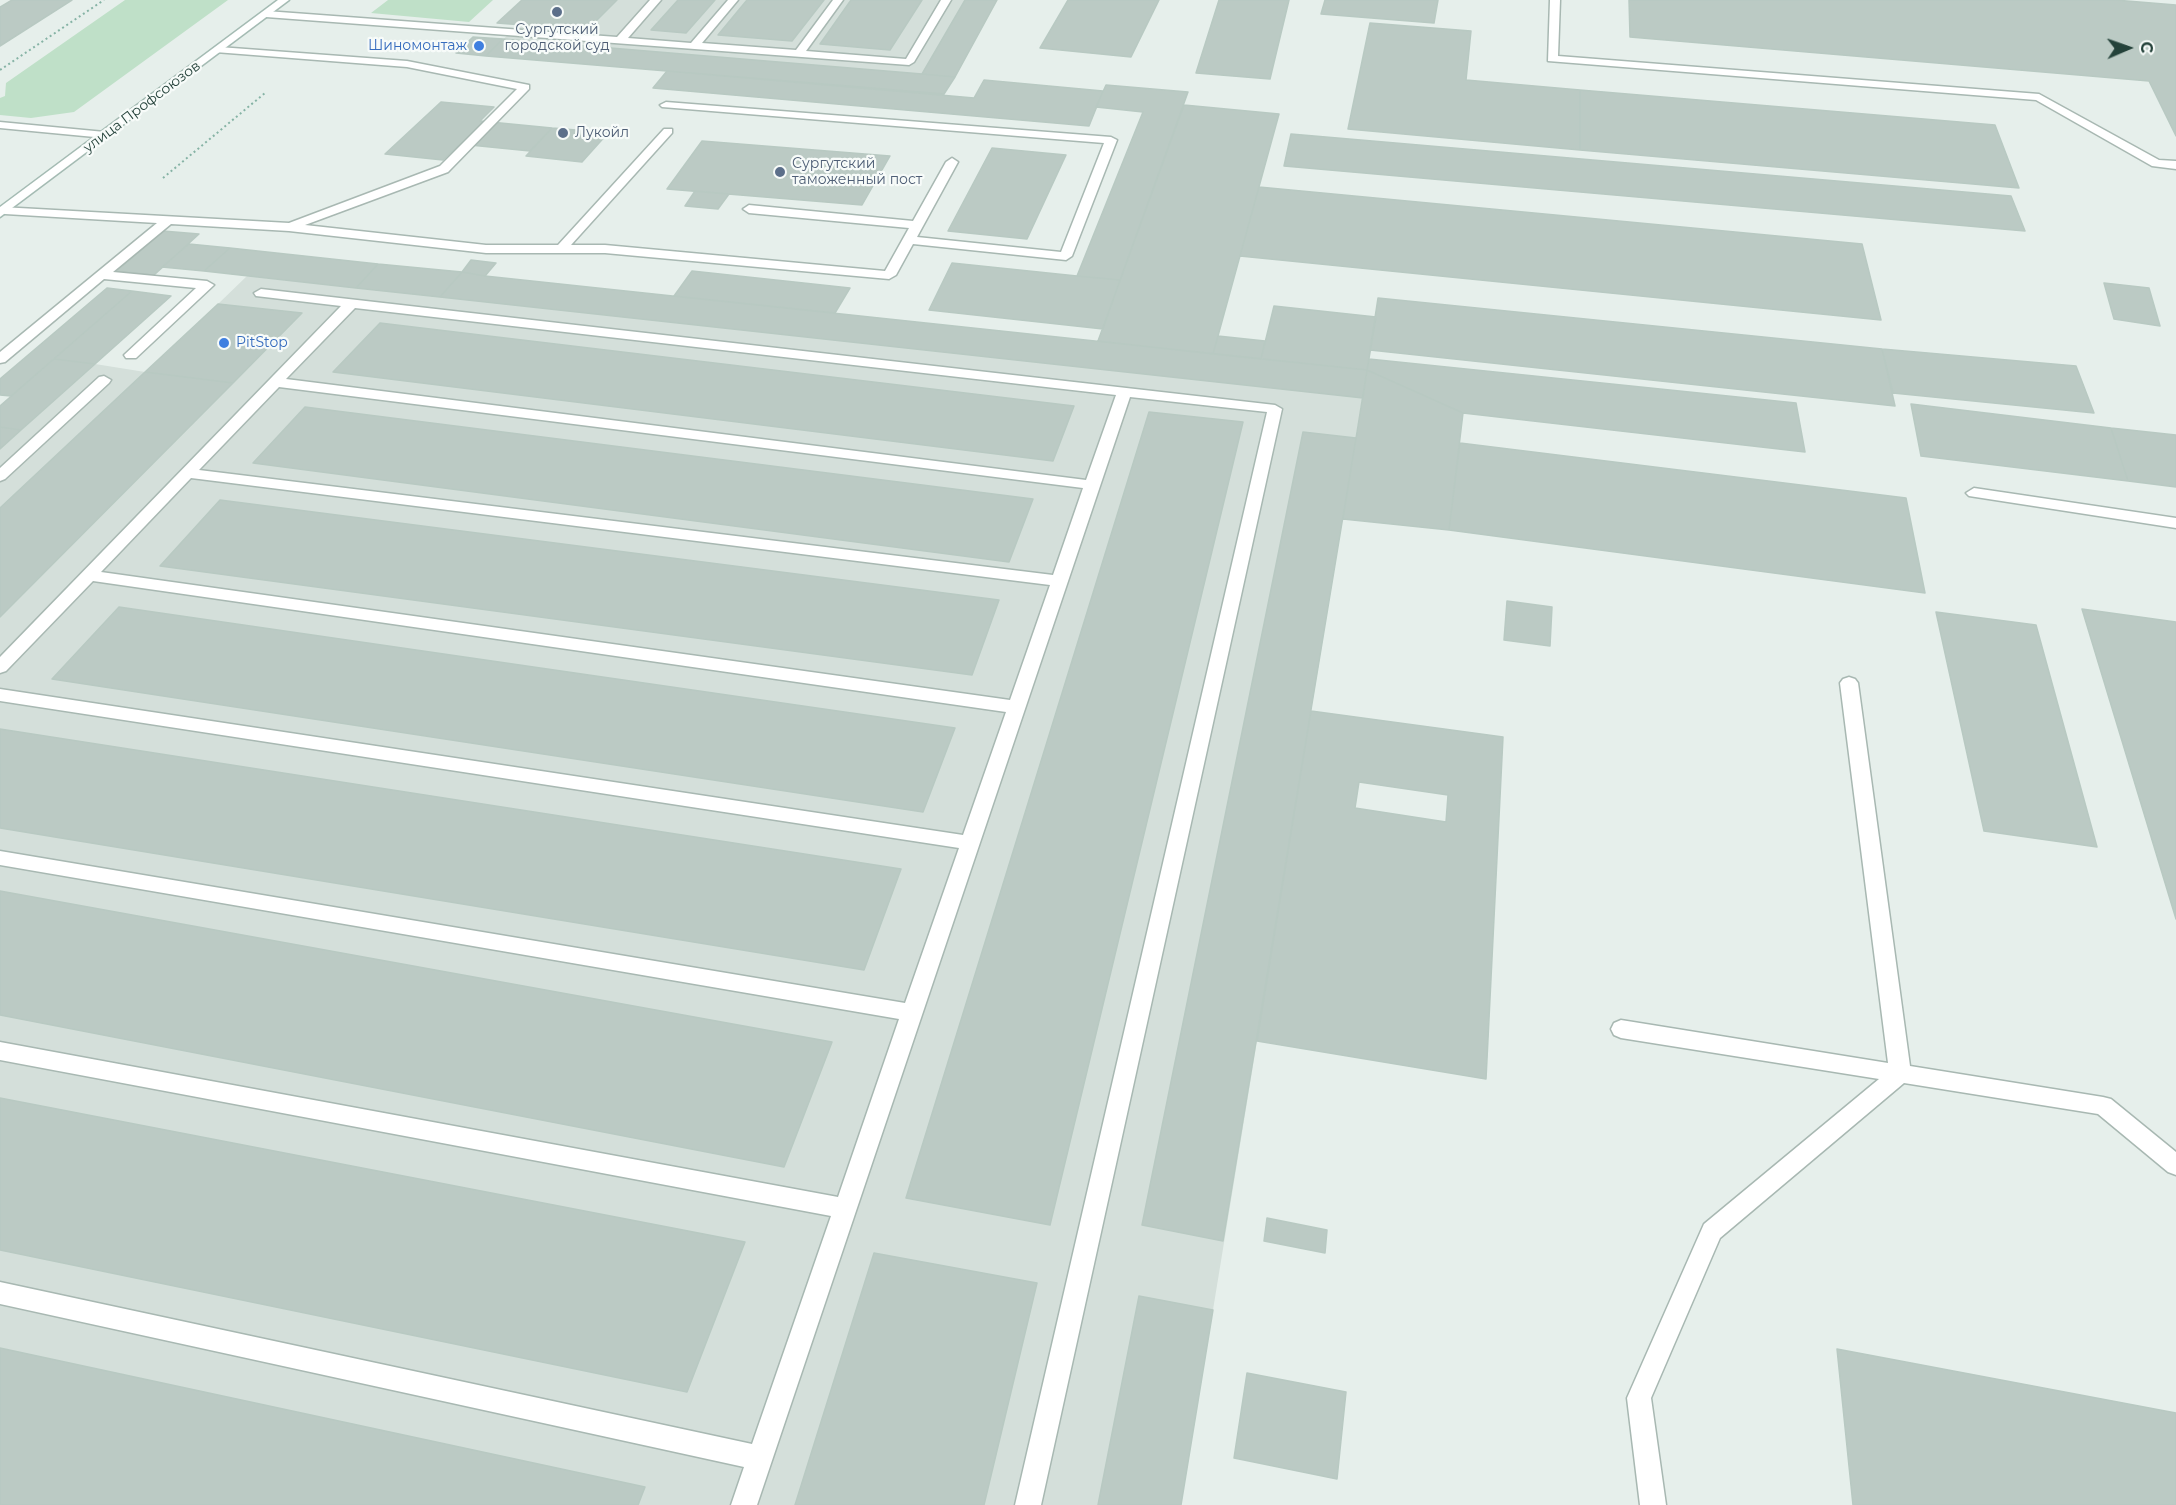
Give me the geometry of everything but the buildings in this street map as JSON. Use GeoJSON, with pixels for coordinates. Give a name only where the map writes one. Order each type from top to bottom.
{"type":"FeatureCollection","features":[{"type":"Feature","properties":{"kind":"main road","name":"улица Профсоюзов"},"geometry":{"type":"LineString","coordinates":[[2,212],[284,0]]}},
{"type":"Feature","properties":{"kind":"main road"},"geometry":{"type":"LineString","coordinates":[[620,40],[656,0]]}},
{"type":"Feature","properties":{"kind":"main road"},"geometry":{"type":"LineString","coordinates":[[694,46],[733,0]]}},
{"type":"Feature","properties":{"kind":"main road"},"geometry":{"type":"LineString","coordinates":[[799,54],[838,0]]}},
{"type":"Feature","properties":{"kind":"main road"},"geometry":{"type":"LineString","coordinates":[[266,14],[909,62],[946,0]]}},
{"type":"Feature","properties":{"kind":"main road"},"geometry":{"type":"LineString","coordinates":[[1556,0],[1552,59],[2039,97],[2156,163],[2176,165]]}},
{"type":"Feature","properties":{"kind":"main road"},"geometry":{"type":"LineString","coordinates":[[219,50],[407,64],[525,87],[444,169],[289,227]]}},
{"type":"Feature","properties":{"kind":"main road"},"geometry":{"type":"LineString","coordinates":[[666,105],[1111,140],[1066,256],[909,240]]}},
{"type":"Feature","properties":{"kind":"main road"},"geometry":{"type":"LineString","coordinates":[[0,125],[105,135]]}},
{"type":"Feature","properties":{"kind":"main road"},"geometry":{"type":"LineString","coordinates":[[561,249],[668,130]]}},
{"type":"Feature","properties":{"kind":"main road"},"geometry":{"type":"LineString","coordinates":[[2,212],[118,216],[289,227],[486,249],[605,249],[889,275],[952,162]]}},
{"type":"Feature","properties":{"kind":"main road"},"geometry":{"type":"LineString","coordinates":[[749,209],[918,225]]}},
{"type":"Feature","properties":{"kind":"main road"},"geometry":{"type":"LineString","coordinates":[[0,359],[169,219]]}},
{"type":"Feature","properties":{"kind":"main road"},"geometry":{"type":"LineString","coordinates":[[101,275],[207,285],[131,355]]}},
{"type":"Feature","properties":{"kind":"main road"},"geometry":{"type":"LineString","coordinates":[[261,293],[1275,409],[1028,1505]]}},
{"type":"Feature","properties":{"kind":"main road"},"geometry":{"type":"LineString","coordinates":[[0,667],[352,303]]}},
{"type":"Feature","properties":{"kind":"main road"},"geometry":{"type":"LineString","coordinates":[[0,476],[104,380]]}},
{"type":"Feature","properties":{"kind":"main road"},"geometry":{"type":"LineString","coordinates":[[276,382],[1092,485]]}},
{"type":"Feature","properties":{"kind":"main road"},"geometry":{"type":"LineString","coordinates":[[744,1505],[1124,392]]}},
{"type":"Feature","properties":{"kind":"main road"},"geometry":{"type":"LineString","coordinates":[[188,473],[1059,581]]}},
{"type":"Feature","properties":{"kind":"main road"},"geometry":{"type":"LineString","coordinates":[[1974,493],[2176,523]]}},
{"type":"Feature","properties":{"kind":"main road"},"geometry":{"type":"LineString","coordinates":[[89,575],[1016,707]]}},
{"type":"Feature","properties":{"kind":"main road"},"geometry":{"type":"LineString","coordinates":[[1849,683],[1900,1074]]}},
{"type":"Feature","properties":{"kind":"main road"},"geometry":{"type":"LineString","coordinates":[[0,695],[970,843]]}},
{"type":"Feature","properties":{"kind":"main road"},"geometry":{"type":"LineString","coordinates":[[0,858],[912,1013]]}},
{"type":"Feature","properties":{"kind":"main road"},"geometry":{"type":"LineString","coordinates":[[1621,1029],[2103,1106],[2176,1165]]}},
{"type":"Feature","properties":{"kind":"main road"},"geometry":{"type":"LineString","coordinates":[[0,1051],[846,1209]]}},
{"type":"Feature","properties":{"kind":"main road"},"geometry":{"type":"LineString","coordinates":[[1653,1505],[1639,1398],[1712,1231],[1900,1074]]}},
{"type":"Feature","properties":{"kind":"main road"},"geometry":{"type":"LineString","coordinates":[[0,1293],[760,1458]]}},
{"type":"Feature","properties":{"kind":"path"},"geometry":{"type":"LineString","coordinates":[[0,70],[104,0]]}},
{"type":"Feature","properties":{"kind":"path"},"geometry":{"type":"LineString","coordinates":[[118,216],[308,57]]}},
{"type":"Feature","properties":{"kind":"shaded area"},"geometry":{"type":"Polygon","coordinates":[[[617,0],[997,0],[944,94],[486,56],[518,25],[587,30],[617,0]]]}},
{"type":"Feature","properties":{"kind":"shaded area"},"geometry":{"type":"Polygon","coordinates":[[[247,276],[440,297],[485,276],[1367,370],[1181,1505],[0,1505],[0,449],[95,364],[145,372],[301,313],[218,304],[247,276]]]}},
{"type":"Feature","properties":{"kind":"green space"},"geometry":{"type":"Polygon","coordinates":[[[125,0],[228,0],[74,112],[31,118],[0,115],[0,98],[5,96],[6,83],[125,0]]]}},
{"type":"Feature","properties":{"kind":"green space"},"geometry":{"type":"Polygon","coordinates":[[[388,0],[493,0],[469,22],[371,13],[388,0]]]}},
{"type":"Feature","properties":{"kind":"place","name":"Сургутский городской суд"},"geometry":{"type":"Point","coordinates":[557,12]}},
{"type":"Feature","properties":{"kind":"place","name":"Шиномонтаж"},"geometry":{"type":"Point","coordinates":[479,46]}},
{"type":"Feature","properties":{"kind":"place","name":"Лукойл"},"geometry":{"type":"Point","coordinates":[563,133]}},
{"type":"Feature","properties":{"kind":"place","name":"Сургутский таможенный пост"},"geometry":{"type":"Point","coordinates":[780,172]}},
{"type":"Feature","properties":{"kind":"place","name":"PitStop"},"geometry":{"type":"Point","coordinates":[224,343]}}]}
